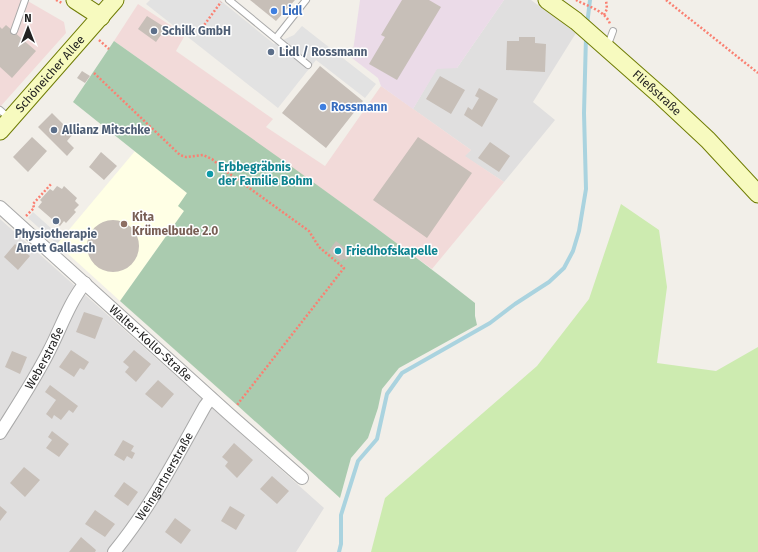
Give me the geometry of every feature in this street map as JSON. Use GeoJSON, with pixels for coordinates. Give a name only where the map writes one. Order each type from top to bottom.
{"type":"FeatureCollection","features":[{"type":"Feature","properties":{"kind":"street"},"geometry":{"type":"LineString","coordinates":[[75,0],[100,16]]}},
{"type":"Feature","properties":{"kind":"street","name":"Schöneicher Allee"},"geometry":{"type":"LineString","coordinates":[[3,120],[115,0]]}},
{"type":"Feature","properties":{"kind":"street","name":"Fließstraße"},"geometry":{"type":"LineString","coordinates":[[547,0],[606,41],[708,140],[758,194]]}},
{"type":"Feature","properties":{"kind":"street","name":"Walter-Kollo-Straße"},"geometry":{"type":"LineString","coordinates":[[0,207],[302,478]]}},
{"type":"Feature","properties":{"kind":"street","name":"Weberstraße"},"geometry":{"type":"LineString","coordinates":[[0,433],[29,388],[49,352],[76,294],[85,283]]}},
{"type":"Feature","properties":{"kind":"street","name":"Weingartnerstraße"},"geometry":{"type":"LineString","coordinates":[[114,552],[142,516],[160,487],[205,406],[212,398]]}},
{"type":"Feature","properties":{"kind":"lane"},"geometry":{"type":"LineString","coordinates":[[14,31],[25,0]]}},
{"type":"Feature","properties":{"kind":"lane"},"geometry":{"type":"LineString","coordinates":[[230,0],[308,65]]}},
{"type":"Feature","properties":{"kind":"lane"},"geometry":{"type":"LineString","coordinates":[[276,38],[306,0]]}},
{"type":"Feature","properties":{"kind":"path"},"geometry":{"type":"LineString","coordinates":[[202,28],[223,0]]}},
{"type":"Feature","properties":{"kind":"path"},"geometry":{"type":"LineString","coordinates":[[576,0],[604,15],[607,9],[606,0]]}},
{"type":"Feature","properties":{"kind":"path"},"geometry":{"type":"LineString","coordinates":[[666,0],[758,73]]}},
{"type":"Feature","properties":{"kind":"path"},"geometry":{"type":"LineString","coordinates":[[93,36],[109,49]]}},
{"type":"Feature","properties":{"kind":"path"},"geometry":{"type":"LineString","coordinates":[[94,73],[180,154],[186,157],[203,155],[212,159],[227,172],[309,231],[319,247],[344,268],[229,414]]}},
{"type":"Feature","properties":{"kind":"path"},"geometry":{"type":"LineString","coordinates":[[23,219],[34,208],[33,204],[52,183]]}},
{"type":"Feature","properties":{"kind":"shaded area"},"geometry":{"type":"Polygon","coordinates":[[[0,0],[26,0],[64,22],[66,33],[0,107],[0,0]]]}},
{"type":"Feature","properties":{"kind":"shaded area","name":"Lidl / Rossmann"},"geometry":{"type":"Polygon","coordinates":[[[150,0],[220,0],[274,44],[294,35],[302,26],[376,84],[365,98],[316,60],[278,108],[146,4],[150,0]]]}},
{"type":"Feature","properties":{"kind":"shaded area"},"geometry":{"type":"Polygon","coordinates":[[[360,0],[504,0],[457,68],[437,69],[413,109],[381,86],[378,78],[352,58],[360,0]]]}},
{"type":"Feature","properties":{"kind":"shaded area"},"geometry":{"type":"Polygon","coordinates":[[[504,0],[531,0],[576,33],[533,102],[555,120],[504,182],[464,156],[471,150],[413,109],[437,68],[457,68],[504,0]]]}},
{"type":"Feature","properties":{"kind":"shaded area","name":"Schilk GmbH"},"geometry":{"type":"Polygon","coordinates":[[[138,4],[185,35],[176,51],[273,119],[266,127],[325,166],[381,86],[471,150],[465,156],[504,182],[432,269],[114,41],[138,4]]]}},
{"type":"Feature","properties":{"kind":"shaded area"},"geometry":{"type":"Polygon","coordinates":[[[114,41],[341,202],[475,303],[477,325],[399,368],[382,389],[378,408],[368,438],[351,458],[340,498],[120,301],[184,211],[178,206],[187,193],[73,102],[114,41]]]}},
{"type":"Feature","properties":{"kind":"shaded area","name":"Kita Krümelbude 2.0"},"geometry":{"type":"Polygon","coordinates":[[[135,151],[187,193],[184,211],[120,301],[57,244],[135,151]]]}},
{"type":"Feature","properties":{"kind":"shaded area"},"geometry":{"type":"Polygon","coordinates":[[[33,212],[62,238],[57,244],[28,218],[33,212]]]}},
{"type":"Feature","properties":{"kind":"shaded area"},"geometry":{"type":"Polygon","coordinates":[[[0,219],[324,508],[296,552],[0,552],[0,219]]]}},
{"type":"Feature","properties":{"kind":"green space"},"geometry":{"type":"Polygon","coordinates":[[[621,204],[659,230],[667,287],[657,363],[716,371],[758,347],[758,552],[371,552],[385,498],[537,366],[589,299],[621,204]]]}},
{"type":"Feature","properties":{"kind":"building","name":"Lidl"},"geometry":{"type":"Polygon","coordinates":[[[250,0],[295,0],[276,21],[250,0]]]}},
{"type":"Feature","properties":{"kind":"building"},"geometry":{"type":"Polygon","coordinates":[[[402,0],[429,0],[441,7],[397,80],[369,64],[385,37],[381,35],[402,0]]]}},
{"type":"Feature","properties":{"kind":"building"},"geometry":{"type":"Polygon","coordinates":[[[147,16],[166,28],[156,42],[138,29],[147,16]]]}},
{"type":"Feature","properties":{"kind":"building"},"geometry":{"type":"Polygon","coordinates":[[[6,25],[36,51],[12,78],[0,67],[0,27],[2,29],[6,25]]]}},
{"type":"Feature","properties":{"kind":"building"},"geometry":{"type":"Polygon","coordinates":[[[519,37],[535,37],[535,43],[546,44],[545,72],[506,70],[507,41],[519,41],[519,37]]]}},
{"type":"Feature","properties":{"kind":"building","name":"Rossmann"},"geometry":{"type":"Polygon","coordinates":[[[320,66],[363,101],[326,148],[282,113],[320,66]]]}},
{"type":"Feature","properties":{"kind":"building"},"geometry":{"type":"Polygon","coordinates":[[[82,71],[90,76],[85,83],[77,78],[82,71]]]}},
{"type":"Feature","properties":{"kind":"building"},"geometry":{"type":"Polygon","coordinates":[[[440,76],[465,90],[451,114],[426,99],[440,76]]]}},
{"type":"Feature","properties":{"kind":"building"},"geometry":{"type":"Polygon","coordinates":[[[479,88],[498,99],[482,127],[464,115],[468,107],[472,110],[479,98],[475,96],[479,88]]]}},
{"type":"Feature","properties":{"kind":"building"},"geometry":{"type":"Polygon","coordinates":[[[52,113],[73,134],[67,141],[74,148],[67,156],[38,127],[52,113]]]}},
{"type":"Feature","properties":{"kind":"building"},"geometry":{"type":"Polygon","coordinates":[[[32,137],[47,151],[28,172],[13,157],[32,137]]]}},
{"type":"Feature","properties":{"kind":"building"},"geometry":{"type":"Polygon","coordinates":[[[418,137],[472,173],[427,238],[373,200],[418,137]]]}},
{"type":"Feature","properties":{"kind":"building"},"geometry":{"type":"Polygon","coordinates":[[[490,142],[510,156],[499,172],[478,158],[490,142]]]}},
{"type":"Feature","properties":{"kind":"building"},"geometry":{"type":"Polygon","coordinates":[[[101,152],[117,166],[104,180],[89,167],[101,152]]]}},
{"type":"Feature","properties":{"kind":"building"},"geometry":{"type":"Polygon","coordinates":[[[57,186],[62,189],[64,186],[77,198],[75,201],[79,205],[74,210],[76,212],[66,223],[64,221],[60,226],[38,207],[42,202],[40,200],[50,189],[53,191],[57,186]]]}},
{"type":"Feature","properties":{"kind":"building"},"geometry":{"type":"Polygon","coordinates":[[[108,220],[118,220],[127,224],[135,232],[139,241],[139,251],[135,260],[127,268],[118,272],[108,272],[99,268],[91,260],[87,251],[87,241],[91,232],[99,224],[108,220]]]}},
{"type":"Feature","properties":{"kind":"building","name":"Friedhofskapelle"},"geometry":{"type":"Polygon","coordinates":[[[336,241],[349,251],[347,254],[349,257],[346,260],[343,259],[341,261],[328,252],[336,241]]]}},
{"type":"Feature","properties":{"kind":"building"},"geometry":{"type":"Polygon","coordinates":[[[15,244],[30,256],[18,270],[4,257],[15,244]]]}},
{"type":"Feature","properties":{"kind":"building"},"geometry":{"type":"Polygon","coordinates":[[[84,312],[103,318],[95,339],[76,332],[84,312]]]}},
{"type":"Feature","properties":{"kind":"building"},"geometry":{"type":"Polygon","coordinates":[[[71,350],[89,362],[84,370],[80,368],[74,377],[59,367],[71,350]]]}},
{"type":"Feature","properties":{"kind":"building"},"geometry":{"type":"Polygon","coordinates":[[[134,350],[151,364],[136,382],[125,372],[129,367],[123,362],[134,350]]]}},
{"type":"Feature","properties":{"kind":"building"},"geometry":{"type":"Polygon","coordinates":[[[12,351],[27,357],[20,374],[5,367],[12,351]]]}},
{"type":"Feature","properties":{"kind":"building"},"geometry":{"type":"Polygon","coordinates":[[[158,380],[174,394],[162,408],[145,394],[158,380]]]}},
{"type":"Feature","properties":{"kind":"building"},"geometry":{"type":"Polygon","coordinates":[[[50,385],[78,406],[73,413],[69,410],[61,420],[54,415],[52,419],[46,414],[56,400],[45,392],[50,385]]]}},
{"type":"Feature","properties":{"kind":"building"},"geometry":{"type":"Polygon","coordinates":[[[52,431],[69,444],[59,457],[46,448],[52,440],[48,437],[52,431]]]}},
{"type":"Feature","properties":{"kind":"building"},"geometry":{"type":"Polygon","coordinates":[[[123,440],[134,446],[131,451],[135,453],[132,459],[127,456],[124,461],[114,455],[123,440]]]}},
{"type":"Feature","properties":{"kind":"building"},"geometry":{"type":"Polygon","coordinates":[[[234,443],[253,460],[237,478],[225,466],[228,462],[222,457],[234,443]]]}},
{"type":"Feature","properties":{"kind":"building"},"geometry":{"type":"Polygon","coordinates":[[[24,467],[40,480],[25,497],[10,483],[24,467]]]}},
{"type":"Feature","properties":{"kind":"building"},"geometry":{"type":"Polygon","coordinates":[[[272,476],[289,491],[277,504],[260,489],[272,476]]]}},
{"type":"Feature","properties":{"kind":"building"},"geometry":{"type":"Polygon","coordinates":[[[124,482],[138,492],[128,506],[114,496],[124,482]]]}},
{"type":"Feature","properties":{"kind":"building"},"geometry":{"type":"Polygon","coordinates":[[[0,506],[7,512],[0,521],[0,506]]]}},
{"type":"Feature","properties":{"kind":"building"},"geometry":{"type":"Polygon","coordinates":[[[230,506],[245,515],[236,530],[221,521],[230,506]]]}},
{"type":"Feature","properties":{"kind":"building"},"geometry":{"type":"Polygon","coordinates":[[[95,510],[115,524],[105,537],[85,524],[95,510]]]}},
{"type":"Feature","properties":{"kind":"building"},"geometry":{"type":"Polygon","coordinates":[[[175,518],[191,530],[181,544],[165,532],[175,518]]]}},
{"type":"Feature","properties":{"kind":"building"},"geometry":{"type":"Polygon","coordinates":[[[81,537],[96,550],[95,552],[69,552],[81,537]]]}},
{"type":"Feature","properties":{"kind":"waterway"},"geometry":{"type":"LineString","coordinates":[[587,25],[590,0]]}},
{"type":"Feature","properties":{"kind":"waterway"},"geometry":{"type":"LineString","coordinates":[[339,552],[341,544],[341,515],[358,461],[377,439],[387,394],[402,373],[490,323],[515,304],[549,282],[564,268],[573,251],[579,231],[586,189],[584,113],[586,36]]}},
{"type":"Feature","properties":{"kind":"place","name":"Lidl"},"geometry":{"type":"Point","coordinates":[274,11]}},
{"type":"Feature","properties":{"kind":"place","name":"Schilk GmbH"},"geometry":{"type":"Point","coordinates":[154,31]}},
{"type":"Feature","properties":{"kind":"place","name":"Lidl / Rossmann"},"geometry":{"type":"Point","coordinates":[271,52]}},
{"type":"Feature","properties":{"kind":"place","name":"Rossmann"},"geometry":{"type":"Point","coordinates":[323,107]}},
{"type":"Feature","properties":{"kind":"place","name":"Allianz Mitschke"},"geometry":{"type":"Point","coordinates":[54,130]}},
{"type":"Feature","properties":{"kind":"place","name":"Erbbegräbnis der Familie Bohm"},"geometry":{"type":"Point","coordinates":[210,174]}},
{"type":"Feature","properties":{"kind":"place","name":"Physiotherapie Anett Gallasch"},"geometry":{"type":"Point","coordinates":[56,221]}},
{"type":"Feature","properties":{"kind":"place","name":"Kita Krümelbude 2.0"},"geometry":{"type":"Point","coordinates":[124,224]}},
{"type":"Feature","properties":{"kind":"place","name":"Friedhofskapelle"},"geometry":{"type":"Point","coordinates":[338,251]}}]}
